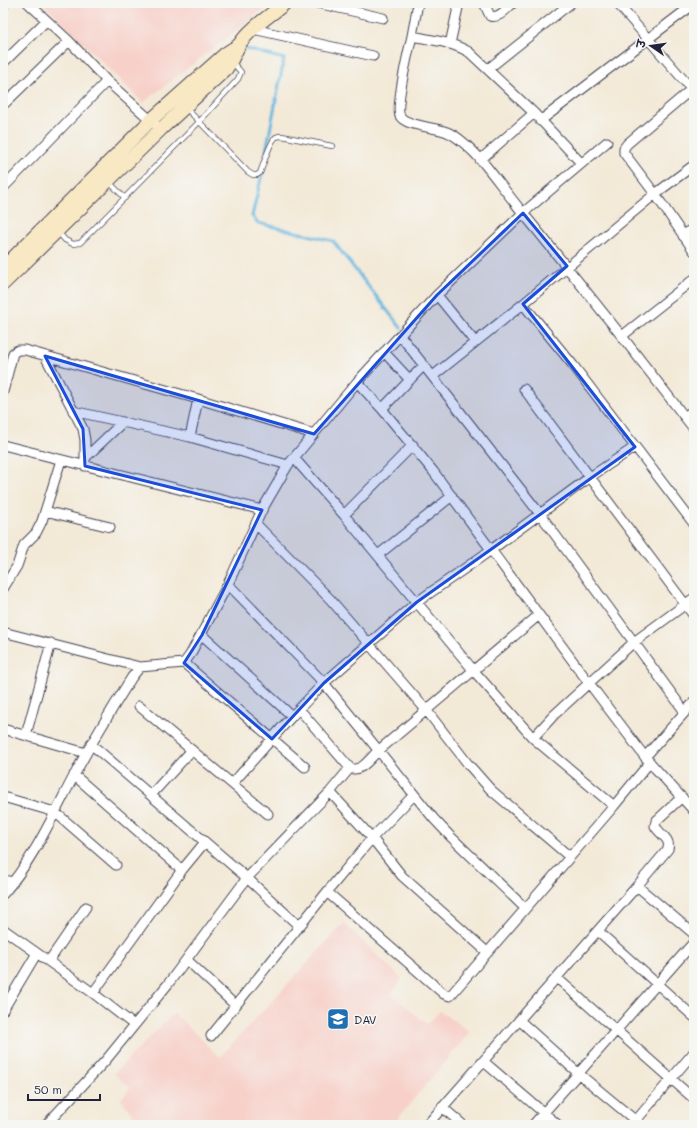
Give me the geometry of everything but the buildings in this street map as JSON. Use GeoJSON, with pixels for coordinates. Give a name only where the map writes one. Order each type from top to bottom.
{"type":"FeatureCollection","features":[{"type":"Feature","properties":{"kind":"street"},"geometry":{"type":"LineString","coordinates":[[28,3],[69,41],[107,81],[156,125]]}},
{"type":"Feature","properties":{"kind":"street"},"geometry":{"type":"LineString","coordinates":[[3,268],[156,125],[225,54],[239,45],[253,29],[285,3]]}},
{"type":"Feature","properties":{"kind":"street"},"geometry":{"type":"LineString","coordinates":[[317,3],[383,18]]}},
{"type":"Feature","properties":{"kind":"street"},"geometry":{"type":"LineString","coordinates":[[418,3],[404,69],[398,114],[402,119],[409,123],[447,132],[454,136],[480,160],[567,266],[694,429]]}},
{"type":"Feature","properties":{"kind":"street"},"geometry":{"type":"LineString","coordinates":[[450,44],[459,3]]}},
{"type":"Feature","properties":{"kind":"street"},"geometry":{"type":"LineString","coordinates":[[484,3],[490,16],[494,18],[498,17],[513,3]]}},
{"type":"Feature","properties":{"kind":"street"},"geometry":{"type":"LineString","coordinates":[[488,69],[571,3]]}},
{"type":"Feature","properties":{"kind":"street"},"geometry":{"type":"LineString","coordinates":[[617,3],[693,89],[627,144],[624,148],[624,153],[655,194],[694,251]]}},
{"type":"Feature","properties":{"kind":"street"},"geometry":{"type":"LineString","coordinates":[[540,121],[694,4]]}},
{"type":"Feature","properties":{"kind":"street"},"geometry":{"type":"LineString","coordinates":[[3,63],[46,20]]}},
{"type":"Feature","properties":{"kind":"street"},"geometry":{"type":"LineString","coordinates":[[253,29],[373,56]]}},
{"type":"Feature","properties":{"kind":"street"},"geometry":{"type":"LineString","coordinates":[[412,36],[450,44],[469,52],[534,113],[581,163]]}},
{"type":"Feature","properties":{"kind":"street"},"geometry":{"type":"LineString","coordinates":[[3,106],[69,41]]}},
{"type":"Feature","properties":{"kind":"street"},"geometry":{"type":"LineString","coordinates":[[3,284],[107,181],[156,125],[185,107],[226,69],[232,62],[239,45]]}},
{"type":"Feature","properties":{"kind":"street"},"geometry":{"type":"LineString","coordinates":[[3,188],[107,81]]}},
{"type":"Feature","properties":{"kind":"street"},"geometry":{"type":"LineString","coordinates":[[480,160],[534,113]]}},
{"type":"Feature","properties":{"kind":"street"},"geometry":{"type":"LineString","coordinates":[[184,663],[202,635],[228,584],[262,510],[291,462],[357,382],[438,295],[524,213],[607,142]]}},
{"type":"Feature","properties":{"kind":"street"},"geometry":{"type":"LineString","coordinates":[[433,376],[523,304],[655,194],[694,164]]}},
{"type":"Feature","properties":{"kind":"street"},"geometry":{"type":"LineString","coordinates":[[683,236],[694,226]]}},
{"type":"Feature","properties":{"kind":"street"},"geometry":{"type":"LineString","coordinates":[[622,336],[694,279]]}},
{"type":"Feature","properties":{"kind":"street"},"geometry":{"type":"LineString","coordinates":[[438,295],[475,342]]}},
{"type":"Feature","properties":{"kind":"street"},"geometry":{"type":"LineString","coordinates":[[523,304],[573,365],[694,524]]}},
{"type":"Feature","properties":{"kind":"street"},"geometry":{"type":"LineString","coordinates":[[400,335],[540,514],[685,712]]}},
{"type":"Feature","properties":{"kind":"street"},"geometry":{"type":"LineString","coordinates":[[3,392],[13,353],[18,350],[25,350],[314,434]]}},
{"type":"Feature","properties":{"kind":"street"},"geometry":{"type":"LineString","coordinates":[[384,352],[410,380]]}},
{"type":"Feature","properties":{"kind":"street"},"geometry":{"type":"LineString","coordinates":[[45,356],[83,429],[85,440],[85,462]]}},
{"type":"Feature","properties":{"kind":"street"},"geometry":{"type":"LineString","coordinates":[[382,409],[424,365]]}},
{"type":"Feature","properties":{"kind":"street"},"geometry":{"type":"LineString","coordinates":[[357,382],[413,445],[589,683],[648,759],[694,811]]}},
{"type":"Feature","properties":{"kind":"street"},"geometry":{"type":"LineString","coordinates":[[524,388],[694,616]]}},
{"type":"Feature","properties":{"kind":"street"},"geometry":{"type":"LineString","coordinates":[[190,437],[198,400]]}},
{"type":"Feature","properties":{"kind":"street"},"geometry":{"type":"LineString","coordinates":[[685,417],[694,409]]}},
{"type":"Feature","properties":{"kind":"street"},"geometry":{"type":"LineString","coordinates":[[73,411],[190,437],[291,462],[344,516],[474,671],[533,738],[614,806]]}},
{"type":"Feature","properties":{"kind":"street"},"geometry":{"type":"LineString","coordinates":[[85,462],[123,422]]}},
{"type":"Feature","properties":{"kind":"street"},"geometry":{"type":"LineString","coordinates":[[3,445],[60,460],[85,462],[262,510]]}},
{"type":"Feature","properties":{"kind":"street"},"geometry":{"type":"LineString","coordinates":[[344,516],[413,445]]}},
{"type":"Feature","properties":{"kind":"street"},"geometry":{"type":"LineString","coordinates":[[232,784],[292,716],[324,683],[417,602],[590,477],[635,447]]}},
{"type":"Feature","properties":{"kind":"street"},"geometry":{"type":"LineString","coordinates":[[3,589],[17,566],[24,545],[39,529],[60,460]]}},
{"type":"Feature","properties":{"kind":"street"},"geometry":{"type":"LineString","coordinates":[[378,555],[452,496]]}},
{"type":"Feature","properties":{"kind":"street"},"geometry":{"type":"LineString","coordinates":[[45,511],[110,527]]}},
{"type":"Feature","properties":{"kind":"street"},"geometry":{"type":"LineString","coordinates":[[256,524],[330,599],[427,711],[468,764],[491,790],[570,857]]}},
{"type":"Feature","properties":{"kind":"street"},"geometry":{"type":"LineString","coordinates":[[228,584],[324,683],[414,796],[450,836],[525,908]]}},
{"type":"Feature","properties":{"kind":"street"},"geometry":{"type":"LineString","coordinates":[[533,738],[554,715],[634,642],[694,598]]}},
{"type":"Feature","properties":{"kind":"street"},"geometry":{"type":"LineString","coordinates":[[299,709],[350,768],[358,770],[378,751],[539,615]]}},
{"type":"Feature","properties":{"kind":"street"},"geometry":{"type":"LineString","coordinates":[[3,632],[51,643],[140,667],[184,663],[305,768]]}},
{"type":"Feature","properties":{"kind":"street"},"geometry":{"type":"LineString","coordinates":[[202,635],[292,716]]}},
{"type":"Feature","properties":{"kind":"street"},"geometry":{"type":"LineString","coordinates":[[26,735],[51,643]]}},
{"type":"Feature","properties":{"kind":"street"},"geometry":{"type":"LineString","coordinates":[[3,894],[29,858],[91,744],[132,677],[140,667]]}},
{"type":"Feature","properties":{"kind":"street"},"geometry":{"type":"LineString","coordinates":[[327,892],[447,996],[450,996],[614,806],[648,759],[694,702]]}},
{"type":"Feature","properties":{"kind":"street"},"geometry":{"type":"LineString","coordinates":[[139,706],[268,814]]}},
{"type":"Feature","properties":{"kind":"street"},"geometry":{"type":"LineString","coordinates":[[3,729],[86,754]]}},
{"type":"Feature","properties":{"kind":"street"},"geometry":{"type":"LineString","coordinates":[[91,744],[247,878],[299,926]]}},
{"type":"Feature","properties":{"kind":"street"},"geometry":{"type":"LineString","coordinates":[[151,795],[192,750]]}},
{"type":"Feature","properties":{"kind":"street"},"geometry":{"type":"LineString","coordinates":[[46,1125],[106,1060],[187,960],[247,878],[330,792],[350,768]]}},
{"type":"Feature","properties":{"kind":"street"},"geometry":{"type":"LineString","coordinates":[[74,775],[182,870]]}},
{"type":"Feature","properties":{"kind":"street"},"geometry":{"type":"LineString","coordinates":[[330,792],[372,838],[393,866],[414,888],[488,952]]}},
{"type":"Feature","properties":{"kind":"street"},"geometry":{"type":"LineString","coordinates":[[211,1036],[372,838],[414,796]]}},
{"type":"Feature","properties":{"kind":"street"},"geometry":{"type":"LineString","coordinates":[[3,797],[55,812],[116,865]]}},
{"type":"Feature","properties":{"kind":"street"},"geometry":{"type":"LineString","coordinates":[[427,1125],[668,850],[670,844],[669,840],[657,830],[655,826],[656,822],[682,797]]}},
{"type":"Feature","properties":{"kind":"street"},"geometry":{"type":"LineString","coordinates":[[93,993],[182,870],[205,842]]}},
{"type":"Feature","properties":{"kind":"street"},"geometry":{"type":"LineString","coordinates":[[3,880],[13,882]]}},
{"type":"Feature","properties":{"kind":"street"},"geometry":{"type":"LineString","coordinates":[[637,886],[694,934]]}},
{"type":"Feature","properties":{"kind":"street"},"geometry":{"type":"LineString","coordinates":[[48,961],[86,907]]}},
{"type":"Feature","properties":{"kind":"street"},"geometry":{"type":"LineString","coordinates":[[3,929],[93,993],[134,1025]]}},
{"type":"Feature","properties":{"kind":"street"},"geometry":{"type":"LineString","coordinates":[[598,931],[694,1017]]}},
{"type":"Feature","properties":{"kind":"street"},"geometry":{"type":"LineString","coordinates":[[533,1125],[694,942]]}},
{"type":"Feature","properties":{"kind":"street"},"geometry":{"type":"LineString","coordinates":[[3,1010],[37,953]]}},
{"type":"Feature","properties":{"kind":"street"},"geometry":{"type":"LineString","coordinates":[[187,960],[236,1005]]}},
{"type":"Feature","properties":{"kind":"street"},"geometry":{"type":"LineString","coordinates":[[556,978],[694,1100]]}},
{"type":"Feature","properties":{"kind":"street"},"geometry":{"type":"LineString","coordinates":[[519,1020],[634,1123],[694,1052]]}},
{"type":"Feature","properties":{"kind":"street"},"geometry":{"type":"LineString","coordinates":[[483,1061],[558,1125]]}},
{"type":"Feature","properties":{"kind":"street"},"geometry":{"type":"LineString","coordinates":[[442,1107],[463,1125]]}},
{"type":"Feature","properties":{"kind":"lane"},"geometry":{"type":"LineString","coordinates":[[57,231],[65,240],[73,244],[80,242],[199,122],[240,76],[241,72],[232,62]]}},
{"type":"Feature","properties":{"kind":"lane"},"geometry":{"type":"LineString","coordinates":[[185,107],[248,172],[253,175],[260,173],[271,144],[277,136],[332,146]]}},
{"type":"Feature","properties":{"kind":"lane"},"geometry":{"type":"LineString","coordinates":[[107,181],[125,198]]}},
{"type":"Feature","properties":{"kind":"highlighted area"},"geometry":{"type":"Polygon","coordinates":[[[523,213],[567,266],[523,304],[635,447],[417,602],[324,683],[272,739],[184,663],[202,635],[262,510],[85,466],[83,429],[45,356],[314,434],[437,295],[523,213]]]}},
{"type":"Feature","properties":{"kind":"shaded area"},"geometry":{"type":"Polygon","coordinates":[[[43,3],[260,3],[264,9],[143,103],[43,3]]]}},
{"type":"Feature","properties":{"kind":"shaded area","name":"DAV"},"geometry":{"type":"Polygon","coordinates":[[[344,923],[402,979],[391,994],[427,1024],[440,1011],[470,1032],[392,1125],[141,1125],[121,1099],[130,1088],[114,1073],[174,1013],[220,1057],[344,923]]]}},
{"type":"Feature","properties":{"kind":"waterway"},"geometry":{"type":"LineString","coordinates":[[247,49],[284,59],[266,151]]}},
{"type":"Feature","properties":{"kind":"waterway"},"geometry":{"type":"LineString","coordinates":[[263,170],[252,216],[258,223],[333,241],[401,328]]}},
{"type":"Feature","properties":{"kind":"place","name":"DAV"},"geometry":{"type":"Point","coordinates":[338,1019]}}]}
